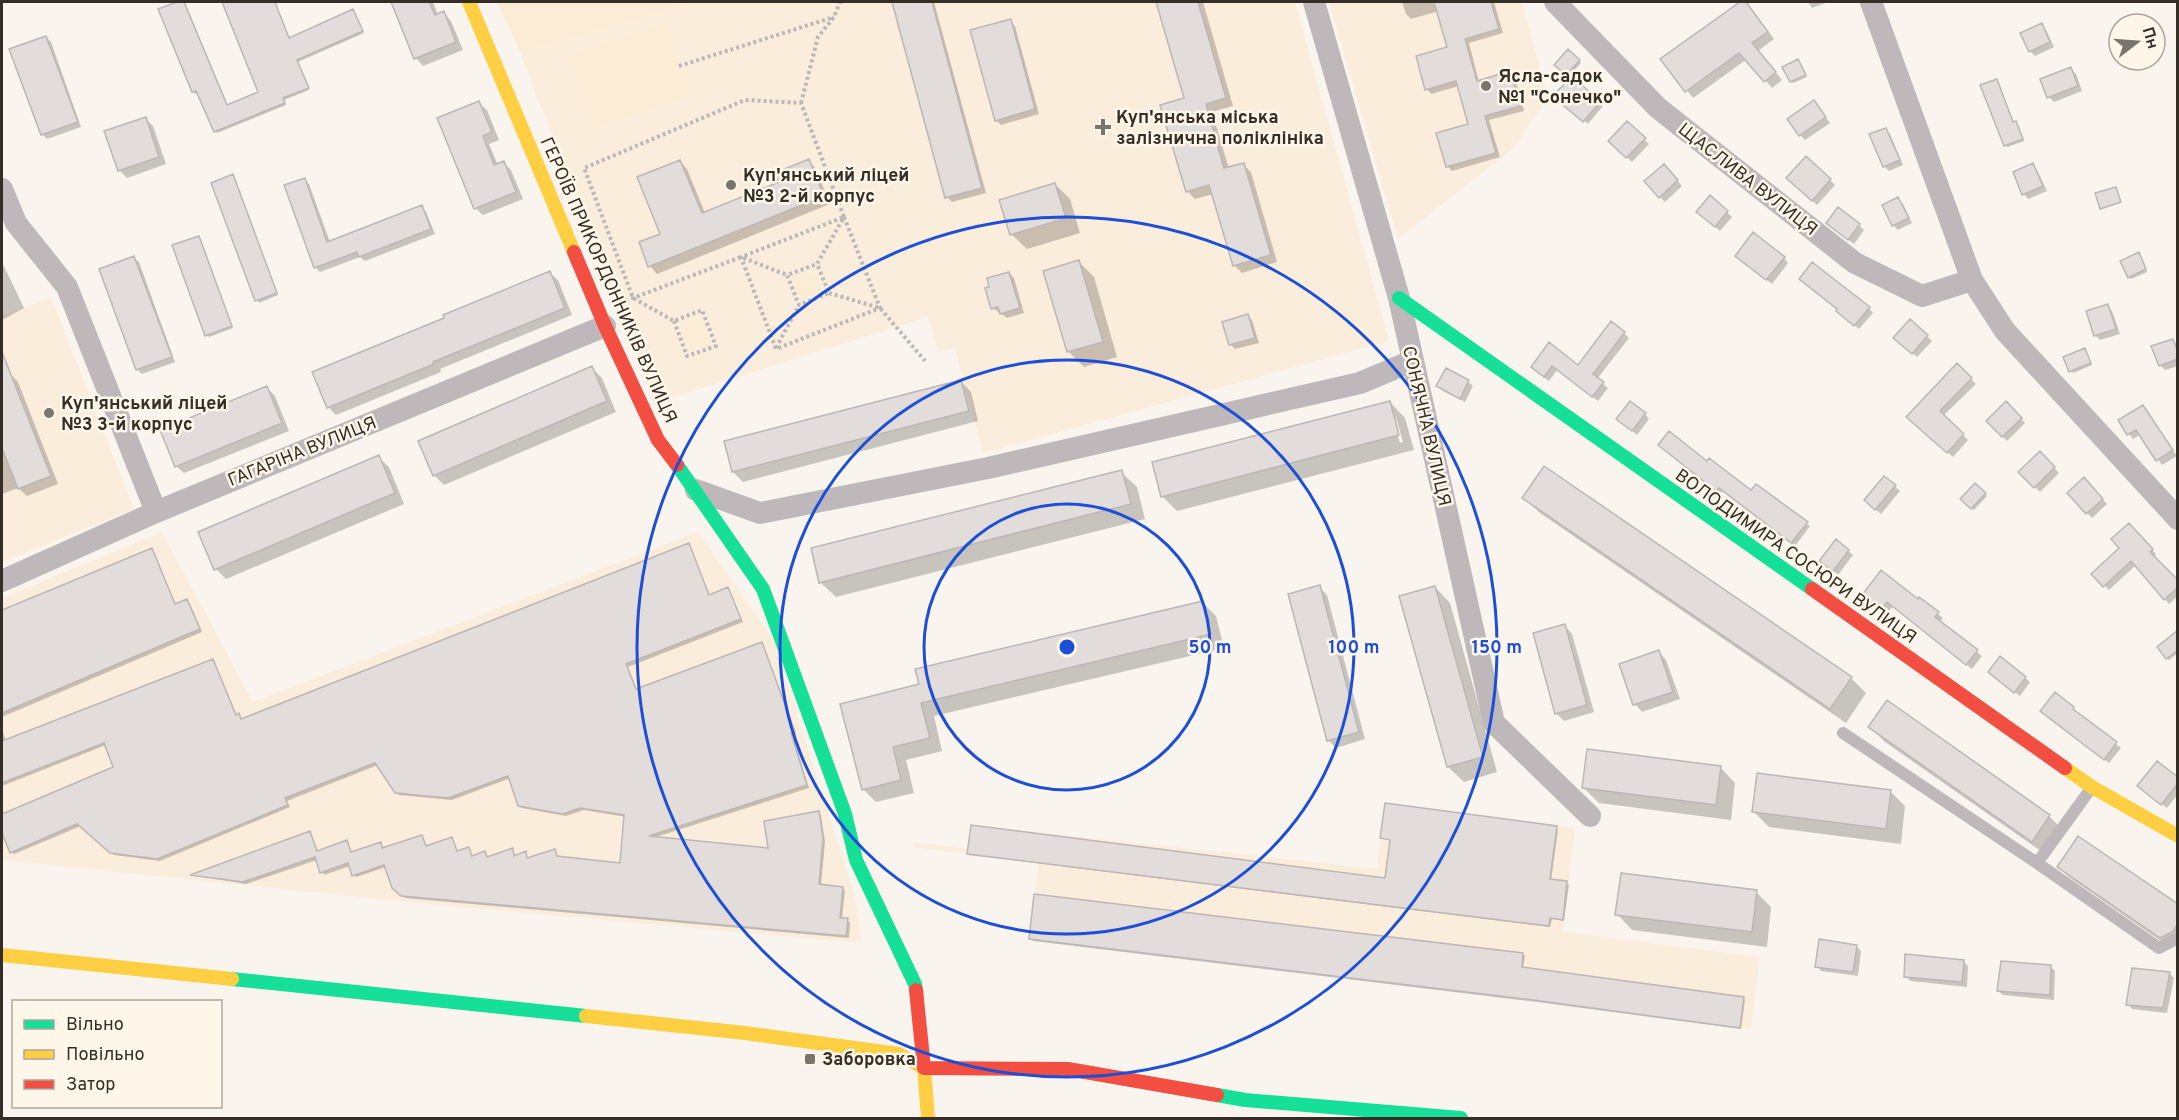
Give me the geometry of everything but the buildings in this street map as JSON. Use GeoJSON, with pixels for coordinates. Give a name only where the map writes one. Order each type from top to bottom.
{"type":"FeatureCollection","features":[{"type":"Feature","properties":{"kind":"street","name":"ГЕРОЇВ ПРИКОРДОННИКІВ ВУЛИЦЯ"},"geometry":{"type":"LineString","coordinates":[[470,2],[602,318],[658,440],[696,490],[763,589],[845,814],[856,860],[915,984],[928,1119]]}},
{"type":"Feature","properties":{"kind":"street","name":"СОНЯЧНА ВУЛИЦЯ"},"geometry":{"type":"LineString","coordinates":[[1314,2],[1399,298],[1494,723],[1590,816]]}},
{"type":"Feature","properties":{"kind":"street","name":"ЩАСЛИВА ВУЛИЦЯ"},"geometry":{"type":"LineString","coordinates":[[1555,2],[1658,108],[1855,263],[1922,296],[1972,280]]}},
{"type":"Feature","properties":{"kind":"street"},"geometry":{"type":"LineString","coordinates":[[1871,2],[1972,280],[2005,331],[2178,519]]}},
{"type":"Feature","properties":{"kind":"street"},"geometry":{"type":"LineString","coordinates":[[2,189],[16,223],[68,287],[156,512]]}},
{"type":"Feature","properties":{"kind":"street","name":"ВОЛОДИМИРА СОСЮРИ ВУЛИЦЯ"},"geometry":{"type":"LineString","coordinates":[[1399,298],[2092,787],[2178,836]]}},
{"type":"Feature","properties":{"kind":"street","name":"ГАГАРІНА ВУЛИЦЯ"},"geometry":{"type":"LineString","coordinates":[[2,581],[602,318]]}},
{"type":"Feature","properties":{"kind":"street"},"geometry":{"type":"LineString","coordinates":[[696,490],[760,513],[988,468],[1336,389],[1360,383],[1412,361]]}},
{"type":"Feature","properties":{"kind":"street"},"geometry":{"type":"LineString","coordinates":[[2,955],[746,1033],[899,1054],[924,1068],[1068,1068],[1245,1100],[1461,1119]]}},
{"type":"Feature","properties":{"kind":"lane"},"geometry":{"type":"LineString","coordinates":[[1843,733],[2159,948],[2178,939]]}},
{"type":"Feature","properties":{"kind":"lane"},"geometry":{"type":"LineString","coordinates":[[2037,863],[2092,787]]}},
{"type":"Feature","properties":{"kind":"path"},"geometry":{"type":"LineString","coordinates":[[840,2],[834,17],[818,37],[801,103],[880,308],[925,361]]}},
{"type":"Feature","properties":{"kind":"path"},"geometry":{"type":"LineString","coordinates":[[679,66],[834,17]]}},
{"type":"Feature","properties":{"kind":"path"},"geometry":{"type":"LineString","coordinates":[[674,321],[702,310],[716,345],[687,356],[674,321],[633,298],[584,168],[745,100],[801,103]]}},
{"type":"Feature","properties":{"kind":"path"},"geometry":{"type":"LineString","coordinates":[[602,318],[633,298],[844,217]]}},
{"type":"Feature","properties":{"kind":"path"},"geometry":{"type":"LineString","coordinates":[[741,257],[787,275],[817,264],[844,217]]}},
{"type":"Feature","properties":{"kind":"path"},"geometry":{"type":"LineString","coordinates":[[741,257],[776,349]]}},
{"type":"Feature","properties":{"kind":"path"},"geometry":{"type":"LineString","coordinates":[[817,264],[829,293]]}},
{"type":"Feature","properties":{"kind":"path"},"geometry":{"type":"LineString","coordinates":[[787,275],[799,305]]}},
{"type":"Feature","properties":{"kind":"path"},"geometry":{"type":"LineString","coordinates":[[776,349],[799,305],[829,293],[880,308]]}},
{"type":"Feature","properties":{"kind":"path"},"geometry":{"type":"LineString","coordinates":[[776,349],[880,308]]}},
{"type":"Feature","properties":{"kind":"shaded area"},"geometry":{"type":"Polygon","coordinates":[[[497,2],[698,2],[520,52],[497,2]]]}},
{"type":"Feature","properties":{"kind":"shaded area","name":"Куп'янська міська залізнична поліклініка"},"geometry":{"type":"Polygon","coordinates":[[[698,2],[1295,2],[1389,341],[983,453],[955,348],[938,352],[928,317],[655,403],[520,52],[698,2]]]}},
{"type":"Feature","properties":{"kind":"shaded area"},"geometry":{"type":"Polygon","coordinates":[[[1329,2],[1522,2],[1548,97],[1515,147],[1398,239],[1329,2]]]}},
{"type":"Feature","properties":{"kind":"shaded area"},"geometry":{"type":"Polygon","coordinates":[[[666,24],[689,95],[593,127],[569,55],[666,24]]]}},
{"type":"Feature","properties":{"kind":"shaded area"},"geometry":{"type":"Polygon","coordinates":[[[807,273],[816,276],[819,285],[816,294],[807,297],[798,294],[795,285],[798,276],[807,273]]]}},
{"type":"Feature","properties":{"kind":"shaded area","name":"Куп'янський ліцей №3 3-й корпус"},"geometry":{"type":"Polygon","coordinates":[[[51,297],[134,509],[2,562],[2,316],[51,297]]]}},
{"type":"Feature","properties":{"kind":"shaded area"},"geometry":{"type":"Polygon","coordinates":[[[695,320],[704,324],[708,333],[704,342],[695,346],[686,342],[682,333],[686,324],[695,320]]]}},
{"type":"Feature","properties":{"kind":"shaded area"},"geometry":{"type":"Polygon","coordinates":[[[162,532],[253,702],[698,532],[773,639],[854,894],[862,943],[420,903],[2,860],[2,598],[162,532]]]}},
{"type":"Feature","properties":{"kind":"shaded area"},"geometry":{"type":"Polygon","coordinates":[[[1385,803],[1575,828],[1563,932],[1760,957],[1751,1029],[1518,998],[1029,939],[1039,863],[912,847],[913,842],[968,849],[971,825],[1377,869],[1385,803]]]}},
{"type":"Feature","properties":{"kind":"traffic: fast"},"geometry":{"type":"LineString","coordinates":[[1399,298],[1812,589]]}},
{"type":"Feature","properties":{"kind":"traffic: fast"},"geometry":{"type":"LineString","coordinates":[[677,465],[763,589],[845,814],[856,860],[916,990]]}},
{"type":"Feature","properties":{"kind":"traffic: fast"},"geometry":{"type":"LineString","coordinates":[[232,979],[586,1016]]}},
{"type":"Feature","properties":{"kind":"traffic: fast"},"geometry":{"type":"LineString","coordinates":[[1217,1095],[1245,1100],[1461,1118]]}},
{"type":"Feature","properties":{"kind":"traffic: slow"},"geometry":{"type":"LineString","coordinates":[[469,2],[574,252]]}},
{"type":"Feature","properties":{"kind":"traffic: slow"},"geometry":{"type":"LineString","coordinates":[[2065,768],[2092,787],[2178,836]]}},
{"type":"Feature","properties":{"kind":"traffic: slow"},"geometry":{"type":"LineString","coordinates":[[2,955],[232,979]]}},
{"type":"Feature","properties":{"kind":"traffic: slow"},"geometry":{"type":"LineString","coordinates":[[586,1016],[745,1033],[899,1054],[924,1068],[928,1118]]}},
{"type":"Feature","properties":{"kind":"traffic: jam"},"geometry":{"type":"LineString","coordinates":[[574,252],[605,326],[658,440],[677,465]]}},
{"type":"Feature","properties":{"kind":"traffic: jam"},"geometry":{"type":"LineString","coordinates":[[1812,589],[2065,768]]}},
{"type":"Feature","properties":{"kind":"traffic: jam"},"geometry":{"type":"LineString","coordinates":[[916,990],[924,1068],[1068,1069],[1217,1095]]}},
{"type":"Feature","properties":{"kind":"place","name":"Ясла-садок №1 \"Сонечко\""},"geometry":{"type":"Point","coordinates":[1486,86]}},
{"type":"Feature","properties":{"kind":"place","name":"Куп'янська міська залізнична поліклініка"},"geometry":{"type":"Point","coordinates":[1103,127]}},
{"type":"Feature","properties":{"kind":"place","name":"Куп'янський ліцей №3 2-й корпус"},"geometry":{"type":"Point","coordinates":[731,185]}},
{"type":"Feature","properties":{"kind":"place","name":"Куп'янський ліцей №3 3-й корпус"},"geometry":{"type":"Point","coordinates":[49,413]}},
{"type":"Feature","properties":{"kind":"place","name":"Заборовка"},"geometry":{"type":"Point","coordinates":[810,1059]}}]}
